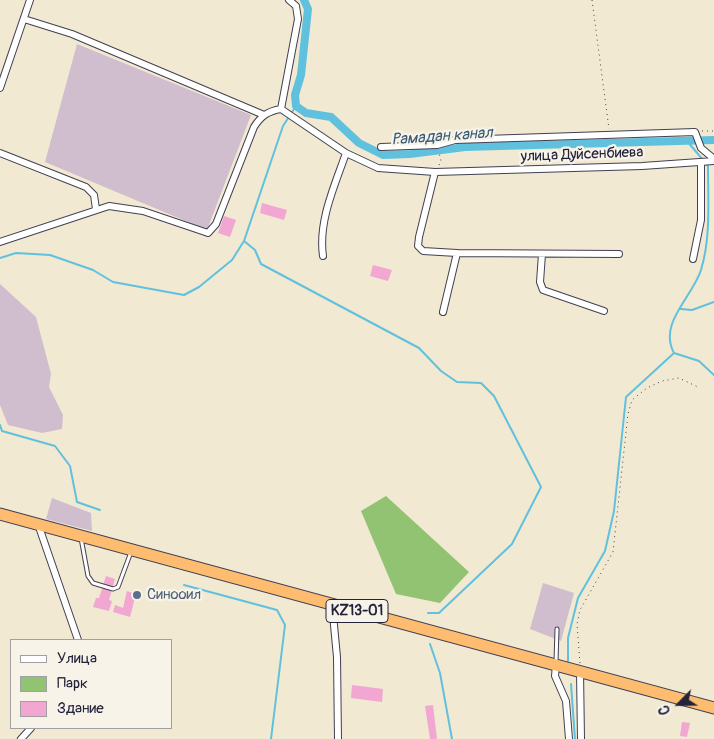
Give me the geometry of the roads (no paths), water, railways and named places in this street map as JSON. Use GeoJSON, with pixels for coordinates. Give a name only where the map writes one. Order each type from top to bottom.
{"type":"FeatureCollection","features":[{"type":"Feature","properties":{"kind":"highway","name":"KZ13-01"},"geometry":{"type":"LineString","coordinates":[[0,514],[714,708]]}},
{"type":"Feature","properties":{"kind":"street"},"geometry":{"type":"LineString","coordinates":[[0,88],[30,0]]}},
{"type":"Feature","properties":{"kind":"street"},"geometry":{"type":"LineString","coordinates":[[0,242],[96,209],[119,206],[143,211],[208,233],[216,224],[254,127],[264,115],[281,109],[298,19],[296,6],[289,0]]}},
{"type":"Feature","properties":{"kind":"street"},"geometry":{"type":"LineString","coordinates":[[24,18],[72,34],[264,115]]}},
{"type":"Feature","properties":{"kind":"street","name":"улица Дуйсенбиева"},"geometry":{"type":"LineString","coordinates":[[281,109],[346,153],[378,168],[435,172],[584,168],[714,160]]}},
{"type":"Feature","properties":{"kind":"street"},"geometry":{"type":"LineString","coordinates":[[381,147],[437,145],[455,140],[695,132],[701,148],[714,160]]}},
{"type":"Feature","properties":{"kind":"street"},"geometry":{"type":"LineString","coordinates":[[323,256],[320,239],[346,153]]}},
{"type":"Feature","properties":{"kind":"street"},"geometry":{"type":"LineString","coordinates":[[0,154],[86,187],[94,195],[96,209]]}},
{"type":"Feature","properties":{"kind":"street"},"geometry":{"type":"LineString","coordinates":[[693,259],[701,220],[701,162]]}},
{"type":"Feature","properties":{"kind":"street"},"geometry":{"type":"LineString","coordinates":[[435,172],[418,246],[423,251],[457,254],[619,254]]}},
{"type":"Feature","properties":{"kind":"street"},"geometry":{"type":"LineString","coordinates":[[443,312],[457,254]]}},
{"type":"Feature","properties":{"kind":"street"},"geometry":{"type":"LineString","coordinates":[[542,254],[540,282],[543,290],[604,310]]}},
{"type":"Feature","properties":{"kind":"street"},"geometry":{"type":"LineString","coordinates":[[37,523],[78,639]]}},
{"type":"Feature","properties":{"kind":"street"},"geometry":{"type":"LineString","coordinates":[[332,604],[336,657],[338,739]]}},
{"type":"Feature","properties":{"kind":"street"},"geometry":{"type":"LineString","coordinates":[[556,665],[556,679],[566,701],[569,739]]}},
{"type":"Feature","properties":{"kind":"street"},"geometry":{"type":"LineString","coordinates":[[580,671],[581,739]]}},
{"type":"Feature","properties":{"kind":"street"},"geometry":{"type":"LineString","coordinates":[[21,739],[30,729]]}},
{"type":"Feature","properties":{"kind":"lane"},"geometry":{"type":"LineString","coordinates":[[80,535],[88,576],[93,583],[113,590],[118,587],[132,549]]}},
{"type":"Feature","properties":{"kind":"lane"},"geometry":{"type":"LineString","coordinates":[[556,665],[557,629]]}},
{"type":"Feature","properties":{"kind":"waterway","name":"Рамадан канал"},"geometry":{"type":"LineString","coordinates":[[304,0],[308,9],[301,75],[295,95],[296,106],[306,113],[331,117],[359,143],[383,155],[410,154],[465,147],[714,140]]}},
{"type":"Feature","properties":{"kind":"waterway"},"geometry":{"type":"LineString","coordinates":[[0,258],[16,253],[50,255],[93,270],[113,282],[184,295],[199,287],[232,260],[244,241],[283,126],[296,106]]}},
{"type":"Feature","properties":{"kind":"waterway"},"geometry":{"type":"LineString","coordinates":[[687,141],[703,160]]}},
{"type":"Feature","properties":{"kind":"waterway"},"geometry":{"type":"LineString","coordinates":[[706,164],[708,166],[708,219],[704,257],[697,280],[673,321],[670,331],[670,342],[674,353],[699,361],[714,375]]}},
{"type":"Feature","properties":{"kind":"waterway"},"geometry":{"type":"LineString","coordinates":[[244,241],[255,250],[261,264],[419,348],[441,371],[457,382],[481,383],[494,396],[541,487],[512,544],[439,613],[428,613]]}},
{"type":"Feature","properties":{"kind":"waterway"},"geometry":{"type":"LineString","coordinates":[[681,309],[692,310],[714,302]]}},
{"type":"Feature","properties":{"kind":"waterway"},"geometry":{"type":"LineString","coordinates":[[568,661],[568,638],[578,598],[605,551],[614,511],[626,397],[674,353]]}},
{"type":"Feature","properties":{"kind":"waterway"},"geometry":{"type":"LineString","coordinates":[[0,425],[2,431],[55,446],[70,466],[77,502],[100,510]]}},
{"type":"Feature","properties":{"kind":"waterway"},"geometry":{"type":"LineString","coordinates":[[184,585],[277,610],[285,625],[271,739]]}},
{"type":"Feature","properties":{"kind":"waterway"},"geometry":{"type":"LineString","coordinates":[[430,644],[440,673],[452,739]]}},
{"type":"Feature","properties":{"kind":"waterway"},"geometry":{"type":"LineString","coordinates":[[571,684],[575,739]]}},
{"type":"Feature","properties":{"kind":"place","name":"Синооил"},"geometry":{"type":"Point","coordinates":[137,595]}}]}
